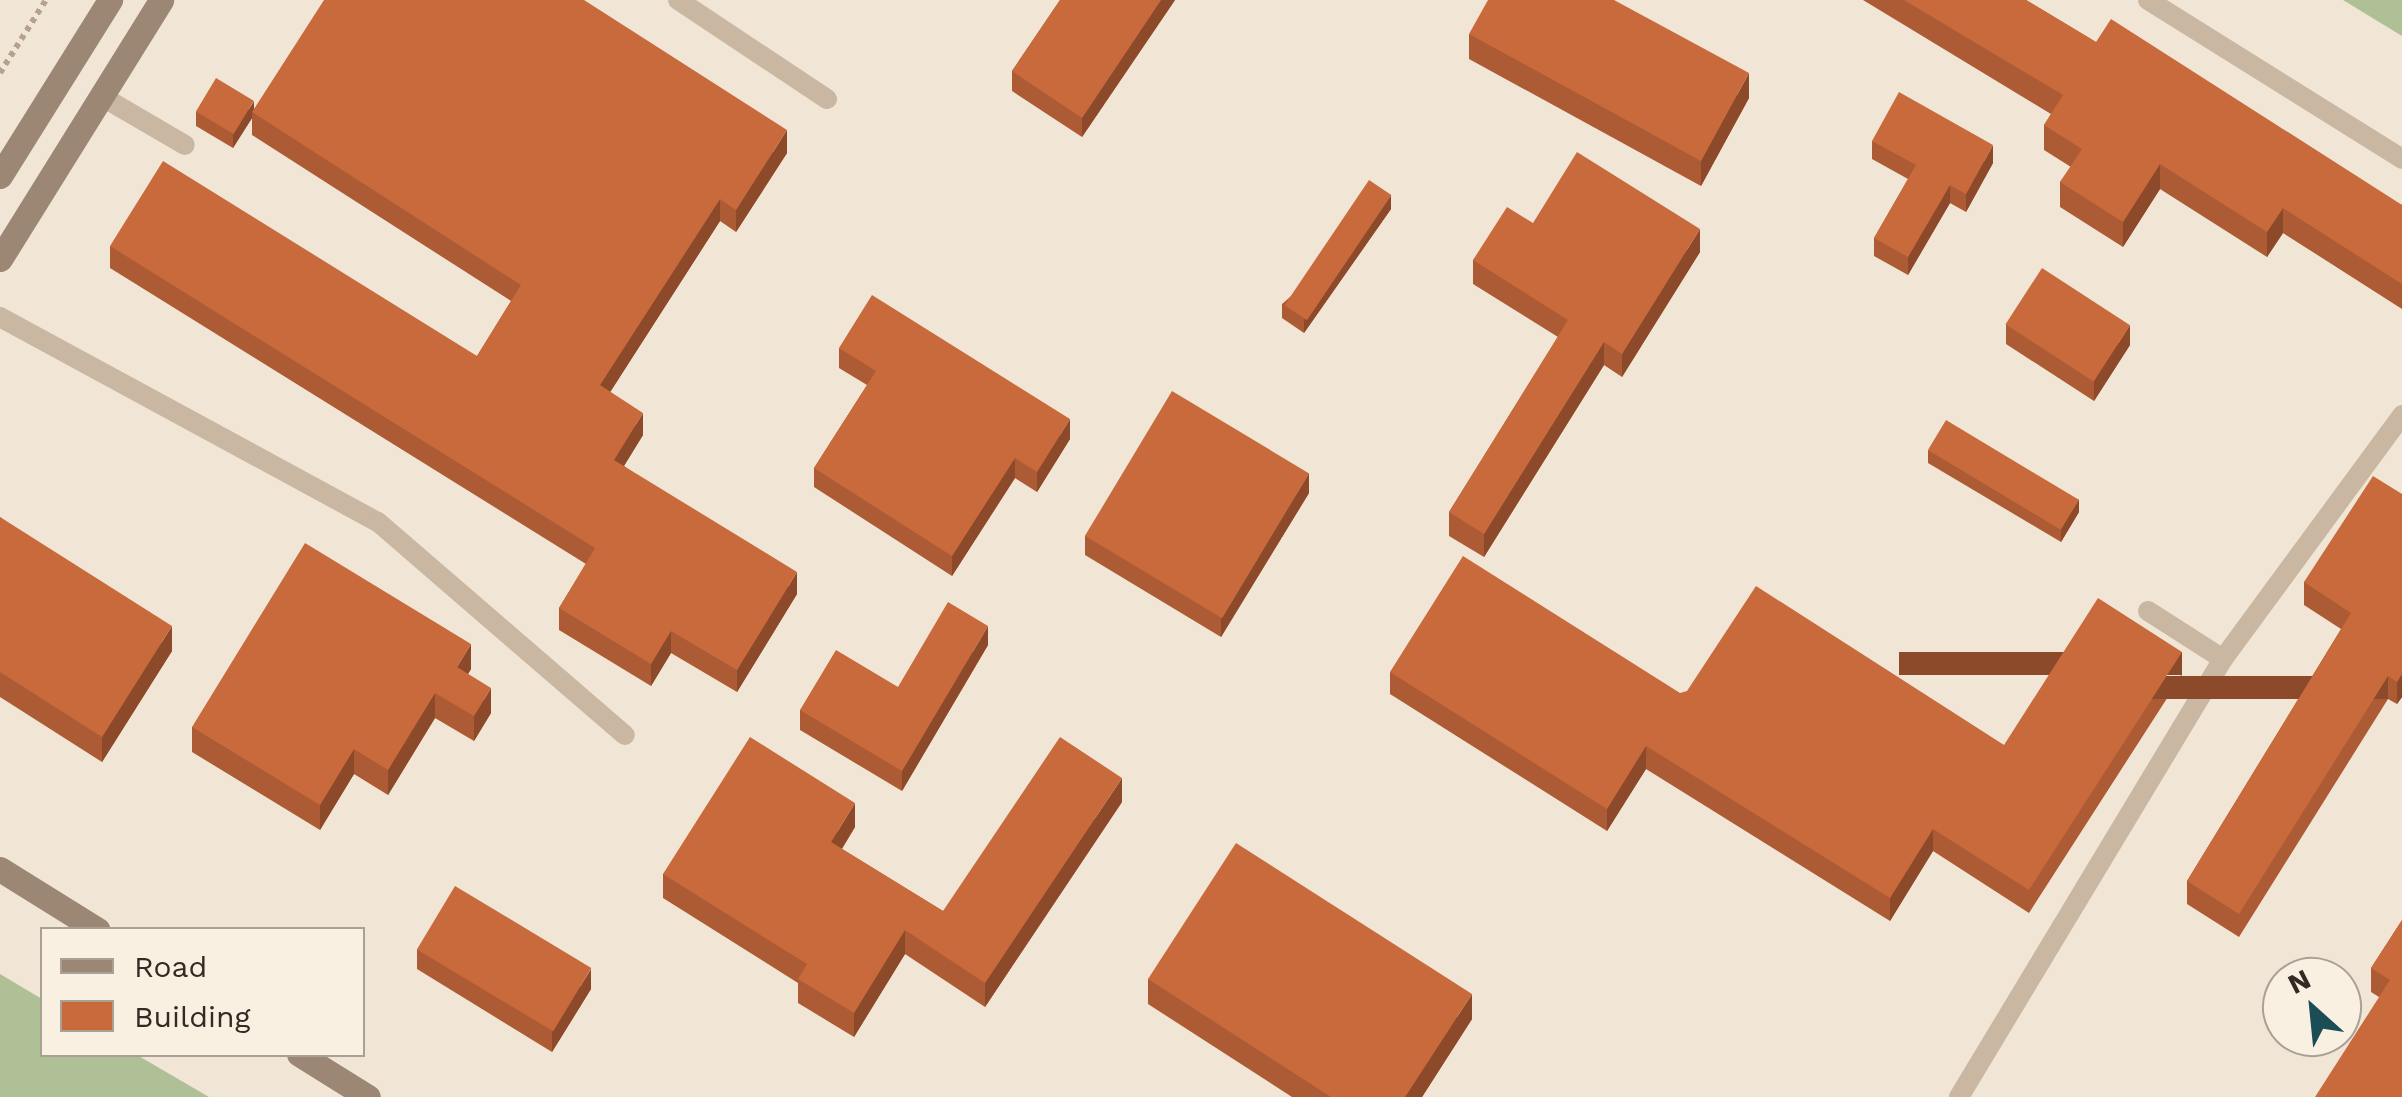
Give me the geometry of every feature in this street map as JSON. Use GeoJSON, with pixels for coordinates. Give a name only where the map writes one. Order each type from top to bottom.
{"type":"FeatureCollection","features":[{"type":"Feature","properties":{"kind":"street"},"geometry":{"type":"LineString","coordinates":[[0,176],[110,0]]}},
{"type":"Feature","properties":{"kind":"street"},"geometry":{"type":"LineString","coordinates":[[0,259],[161,0]]}},
{"type":"Feature","properties":{"kind":"street"},"geometry":{"type":"LineString","coordinates":[[0,869],[93,927]]}},
{"type":"Feature","properties":{"kind":"street"},"geometry":{"type":"LineString","coordinates":[[305,1057],[368,1097]]}},
{"type":"Feature","properties":{"kind":"lane"},"geometry":{"type":"LineString","coordinates":[[678,0],[827,99]]}},
{"type":"Feature","properties":{"kind":"lane"},"geometry":{"type":"LineString","coordinates":[[2148,0],[2402,159]]}},
{"type":"Feature","properties":{"kind":"lane"},"geometry":{"type":"LineString","coordinates":[[102,96],[185,145]]}},
{"type":"Feature","properties":{"kind":"lane"},"geometry":{"type":"LineString","coordinates":[[0,317],[378,522],[625,735]]}},
{"type":"Feature","properties":{"kind":"lane"},"geometry":{"type":"LineString","coordinates":[[1959,1097],[2223,659],[2402,415]]}},
{"type":"Feature","properties":{"kind":"lane"},"geometry":{"type":"LineString","coordinates":[[2148,611],[2223,659]]}},
{"type":"Feature","properties":{"kind":"path"},"geometry":{"type":"LineString","coordinates":[[0,73],[46,0]]}},
{"type":"Feature","properties":{"kind":"green space"},"geometry":{"type":"Polygon","coordinates":[[[2343,0],[2402,0],[2402,36],[2343,0]]]}},
{"type":"Feature","properties":{"kind":"green space"},"geometry":{"type":"Polygon","coordinates":[[[0,974],[40,998],[40,1057],[140,1057],[209,1097],[0,1097],[0,974]]]}},
{"type":"Feature","properties":{"kind":"building"},"geometry":{"type":"Polygon","coordinates":[[[324,0],[584,0],[787,130],[736,210],[720,199],[600,385],[643,413],[614,460],[797,572],[737,670],[671,631],[651,664],[559,608],[595,548],[110,246],[163,161],[477,356],[521,285],[252,112],[324,0]]]}},
{"type":"Feature","properties":{"kind":"building"},"geometry":{"type":"Polygon","coordinates":[[[1060,0],[1161,0],[1082,118],[1012,71],[1060,0]]]}},
{"type":"Feature","properties":{"kind":"building"},"geometry":{"type":"Polygon","coordinates":[[[1488,0],[1614,0],[1749,73],[1701,161],[1469,34],[1488,0]]]}},
{"type":"Feature","properties":{"kind":"building"},"geometry":{"type":"Polygon","coordinates":[[[1904,0],[2026,0],[2096,42],[2111,19],[2402,205],[2402,284],[2283,208],[2267,232],[2160,164],[2123,222],[2060,182],[2082,149],[2044,125],[2063,95],[1904,0]]]}},
{"type":"Feature","properties":{"kind":"building"},"geometry":{"type":"Polygon","coordinates":[[[216,78],[254,101],[234,134],[196,111],[216,78]]]}},
{"type":"Feature","properties":{"kind":"building"},"geometry":{"type":"Polygon","coordinates":[[[1899,92],[1993,145],[1966,194],[1950,185],[1908,257],[1874,238],[1916,165],[1872,141],[1899,92]]]}},
{"type":"Feature","properties":{"kind":"building"},"geometry":{"type":"Polygon","coordinates":[[[1577,152],[1700,229],[1622,354],[1604,342],[1484,534],[1449,512],[1568,320],[1473,260],[1507,207],[1533,223],[1577,152]]]}},
{"type":"Feature","properties":{"kind":"building"},"geometry":{"type":"Polygon","coordinates":[[[1369,180],[1391,195],[1307,320],[1285,305],[1369,180]]]}},
{"type":"Feature","properties":{"kind":"building"},"geometry":{"type":"Polygon","coordinates":[[[2042,268],[2130,325],[2094,381],[2006,324],[2042,268]]]}},
{"type":"Feature","properties":{"kind":"building"},"geometry":{"type":"Polygon","coordinates":[[[872,295],[1070,419],[1037,472],[1015,458],[952,556],[814,468],[876,371],[839,348],[872,295]]]}},
{"type":"Feature","properties":{"kind":"building"},"geometry":{"type":"Polygon","coordinates":[[[1172,391],[1309,473],[1222,618],[1085,536],[1172,391]]]}},
{"type":"Feature","properties":{"kind":"building"},"geometry":{"type":"Polygon","coordinates":[[[1946,420],[2079,500],[2061,530],[1928,450],[1946,420]]]}},
{"type":"Feature","properties":{"kind":"building"},"geometry":{"type":"Polygon","coordinates":[[[2373,476],[2402,494],[2402,674],[2397,682],[2388,676],[2239,914],[2187,881],[2351,613],[2304,582],[2373,476]]]}},
{"type":"Feature","properties":{"kind":"building"},"geometry":{"type":"Polygon","coordinates":[[[0,517],[172,626],[102,737],[0,672],[0,517]]]}},
{"type":"Feature","properties":{"kind":"building"},"geometry":{"type":"Polygon","coordinates":[[[305,543],[471,644],[457,667],[491,688],[474,716],[435,693],[388,770],[354,749],[320,805],[192,727],[305,543]]]}},
{"type":"Feature","properties":{"kind":"building"},"geometry":{"type":"Polygon","coordinates":[[[1463,556],[1680,693],[1687,691],[1756,586],[2004,745],[2098,598],[2182,652],[2029,890],[1933,829],[1890,898],[1646,746],[1607,809],[1390,672],[1463,556]]]}},
{"type":"Feature","properties":{"kind":"building"},"geometry":{"type":"Polygon","coordinates":[[[948,602],[988,626],[902,771],[800,710],[836,650],[898,687],[948,602]]]}},
{"type":"Feature","properties":{"kind":"building"},"geometry":{"type":"Polygon","coordinates":[[[750,737],[855,803],[831,842],[943,911],[1060,737],[1122,778],[985,983],[905,930],[854,1013],[798,979],[807,964],[663,874],[750,737]]]}},
{"type":"Feature","properties":{"kind":"building"},"geometry":{"type":"Polygon","coordinates":[[[1236,843],[1472,994],[1405,1097],[1331,1097],[1148,979],[1236,843]]]}},
{"type":"Feature","properties":{"kind":"building"},"geometry":{"type":"Polygon","coordinates":[[[455,886],[591,968],[553,1031],[417,949],[455,886]]]}},
{"type":"Feature","properties":{"kind":"building"},"geometry":{"type":"Polygon","coordinates":[[[2402,920],[2402,1097],[2315,1097],[2341,1057],[2362,1057],[2362,1024],[2390,980],[2371,968],[2402,920]]]}}]}
